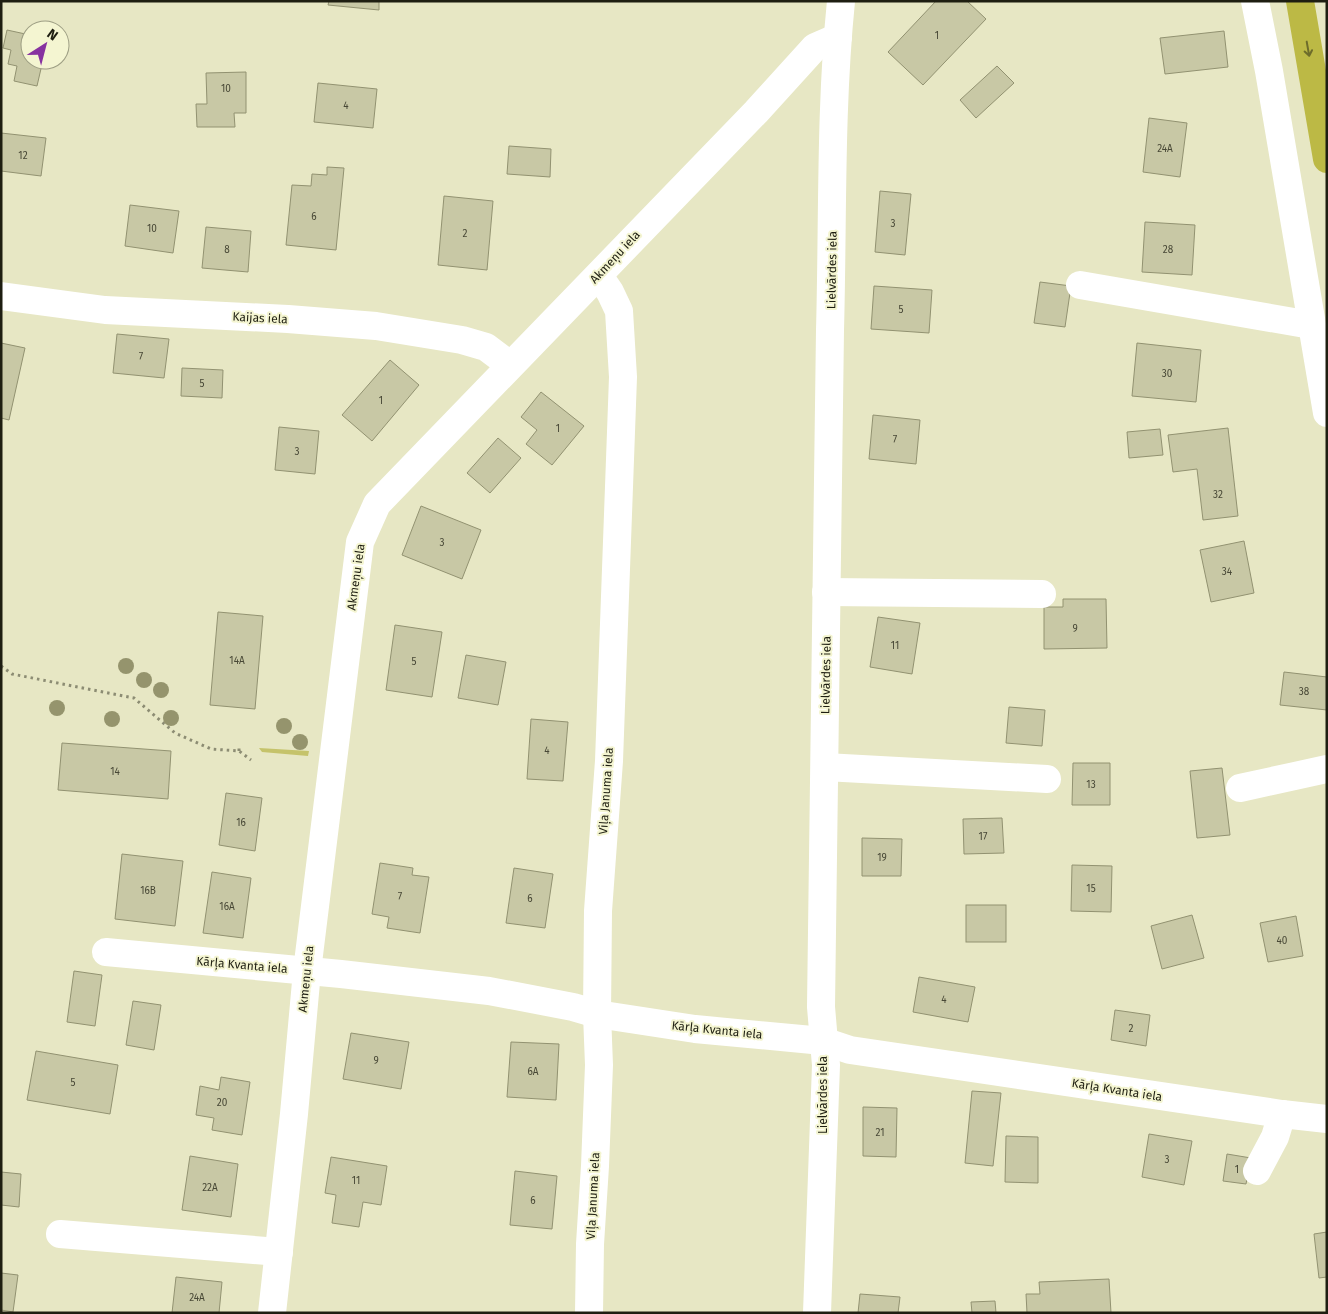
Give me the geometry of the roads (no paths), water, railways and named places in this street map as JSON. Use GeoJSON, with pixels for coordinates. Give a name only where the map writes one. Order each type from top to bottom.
{"type":"FeatureCollection","features":[{"type":"Feature","properties":{"kind":"highway"},"geometry":{"type":"LineString","coordinates":[[1300,1],[1327,159]]}},
{"type":"Feature","properties":{"kind":"street"},"geometry":{"type":"LineString","coordinates":[[838,36],[842,1]]}},
{"type":"Feature","properties":{"kind":"street"},"geometry":{"type":"LineString","coordinates":[[1255,1],[1269,71],[1327,413]]}},
{"type":"Feature","properties":{"kind":"street","name":"Akmeņu iela"},"geometry":{"type":"LineString","coordinates":[[272,1313],[294,1114],[307,971],[360,542],[377,504],[510,365],[599,276],[756,112],[815,47],[838,36]]}},
{"type":"Feature","properties":{"kind":"street","name":"Lielvārdes iela"},"geometry":{"type":"LineString","coordinates":[[817,1313],[826,1065],[821,1007],[826,592],[838,36]]}},
{"type":"Feature","properties":{"kind":"street","name":"Viļa Januma iela"},"geometry":{"type":"LineString","coordinates":[[589,1313],[590,1244],[596,1166],[599,1074],[597,1014],[598,911],[608,761],[623,377],[619,311],[610,292],[599,276]]}},
{"type":"Feature","properties":{"kind":"street"},"geometry":{"type":"LineString","coordinates":[[1080,285],[1311,325]]}},
{"type":"Feature","properties":{"kind":"street","name":"Kaijas iela"},"geometry":{"type":"LineString","coordinates":[[1,296],[104,310],[288,319],[376,326],[462,340],[486,347],[510,365]]}},
{"type":"Feature","properties":{"kind":"street"},"geometry":{"type":"LineString","coordinates":[[826,592],[1042,594]]}},
{"type":"Feature","properties":{"kind":"street"},"geometry":{"type":"LineString","coordinates":[[825,767],[1047,778]]}},
{"type":"Feature","properties":{"kind":"street"},"geometry":{"type":"LineString","coordinates":[[1240,788],[1327,769]]}},
{"type":"Feature","properties":{"kind":"street","name":"Kārļa Kvanta iela"},"geometry":{"type":"LineString","coordinates":[[106,952],[490,991],[573,1007],[597,1014],[694,1028],[823,1042],[850,1050],[1327,1119]]}},
{"type":"Feature","properties":{"kind":"street"},"geometry":{"type":"LineString","coordinates":[[1258,1171],[1275,1137],[1282,1114]]}},
{"type":"Feature","properties":{"kind":"street"},"geometry":{"type":"LineString","coordinates":[[60,1234],[279,1252]]}}]}
